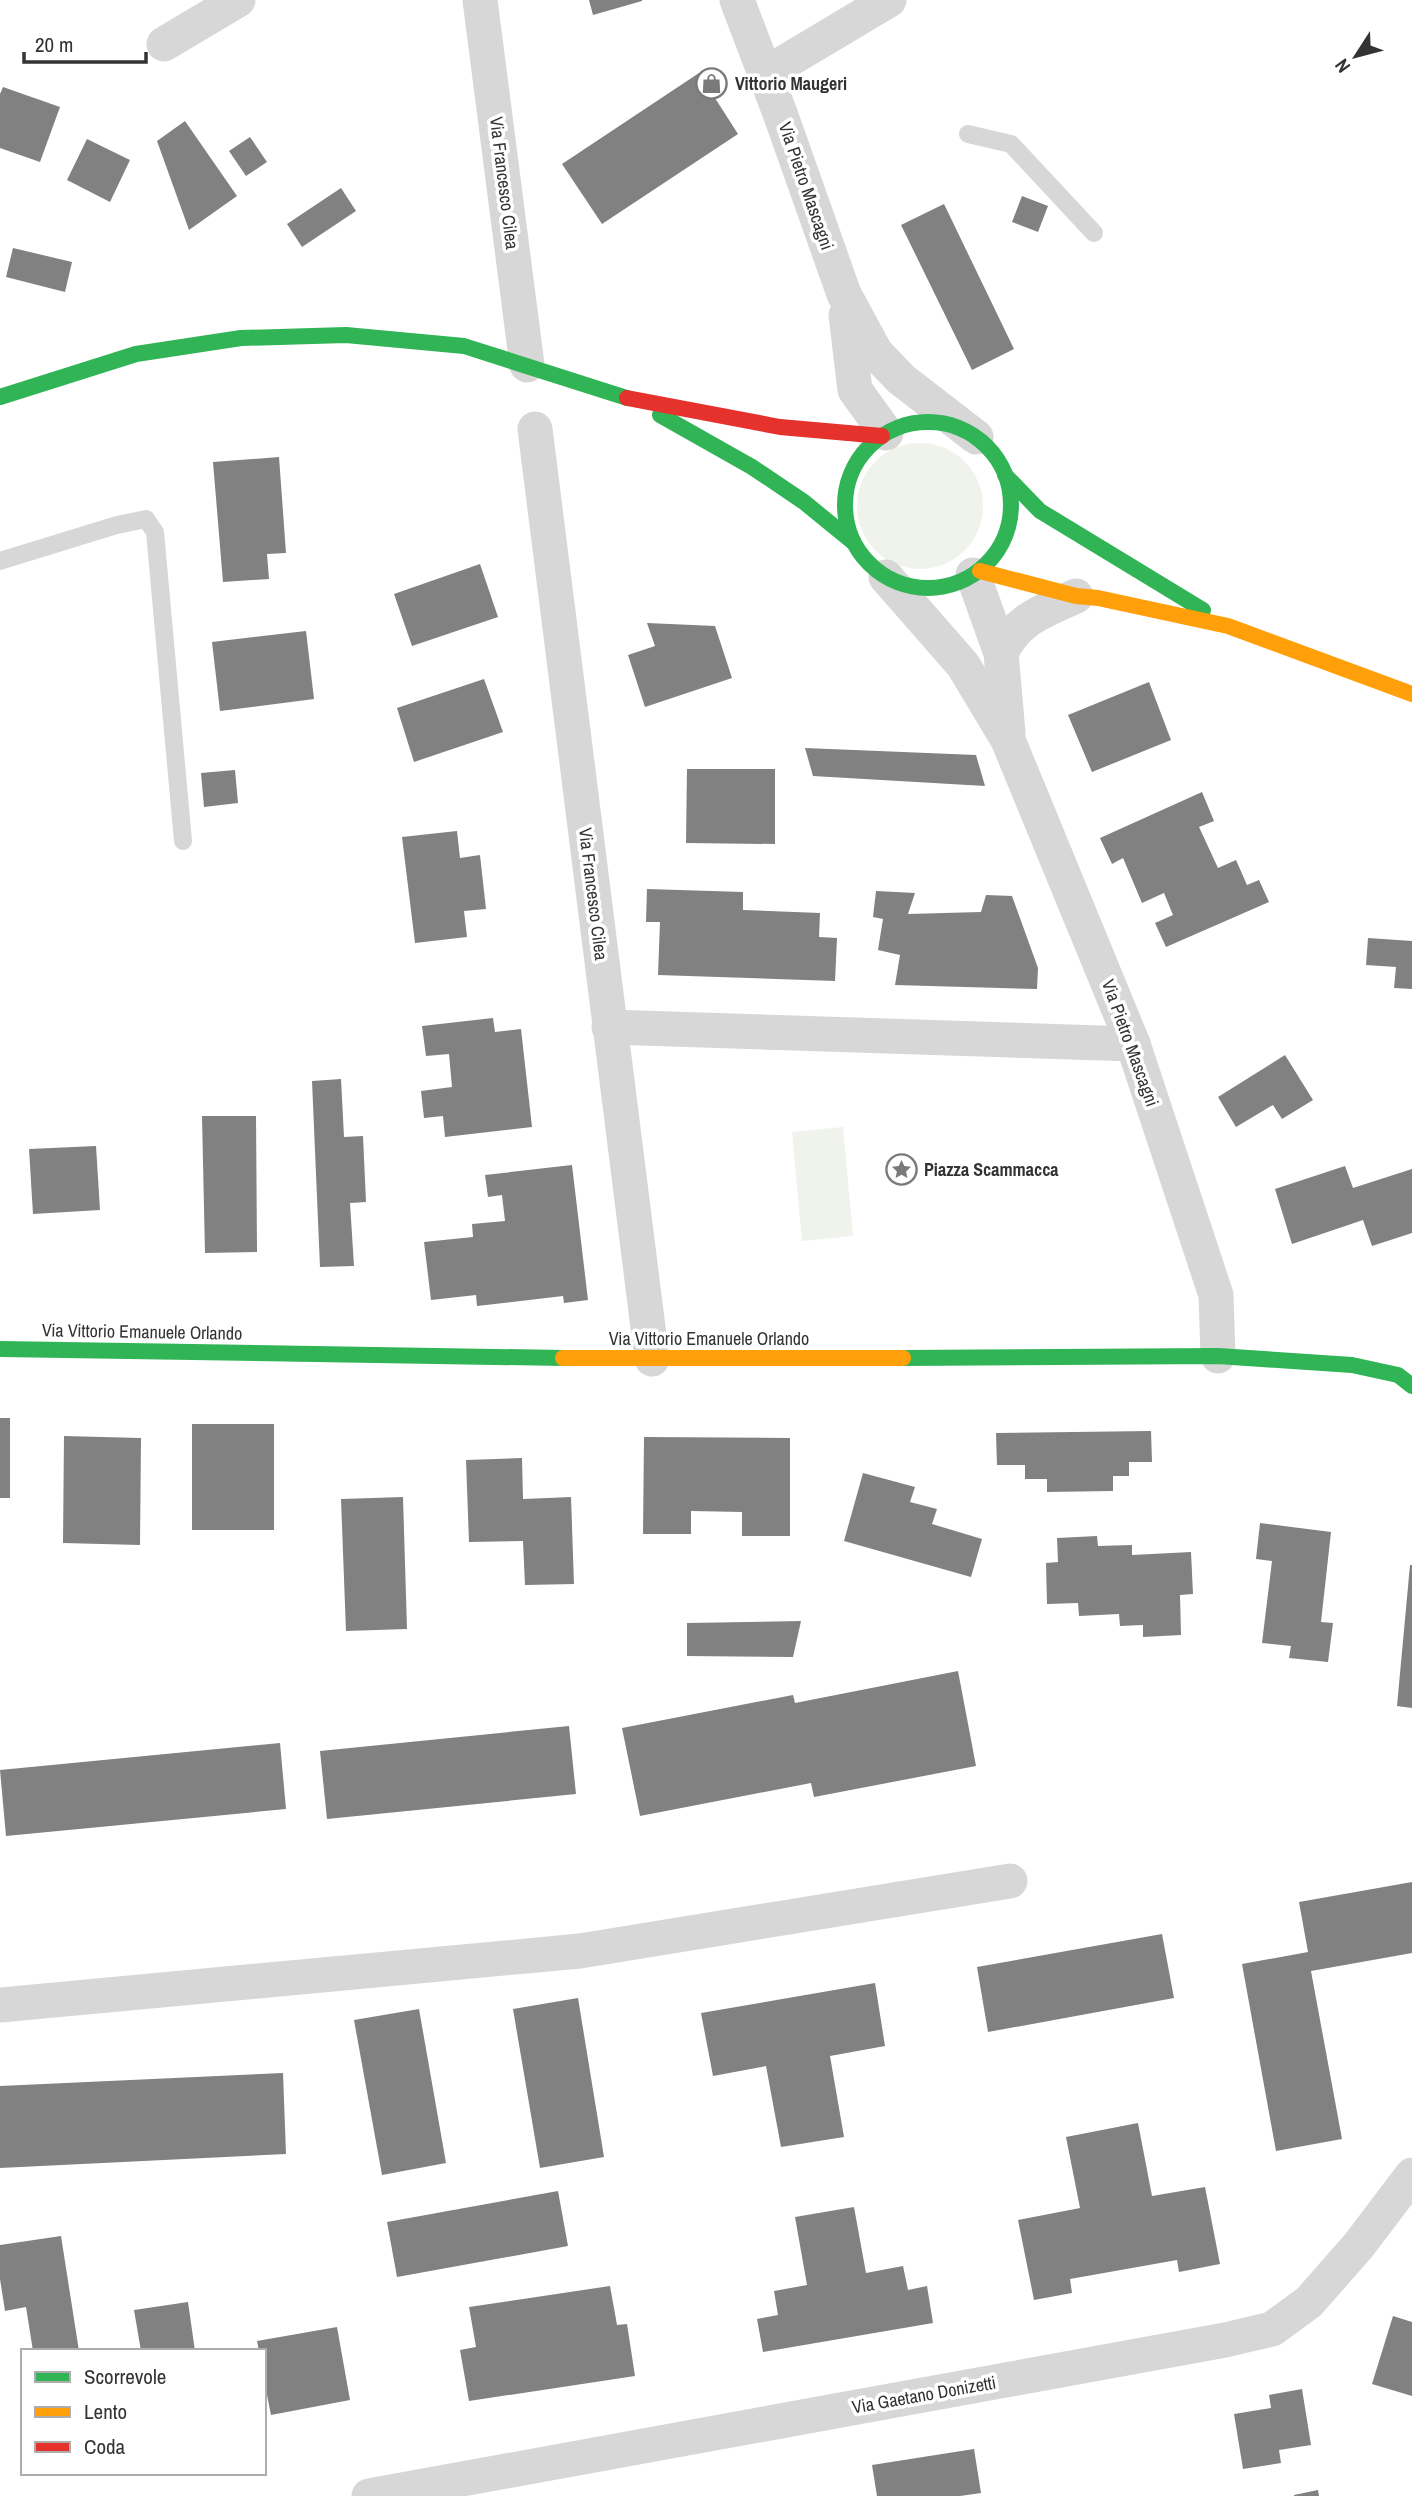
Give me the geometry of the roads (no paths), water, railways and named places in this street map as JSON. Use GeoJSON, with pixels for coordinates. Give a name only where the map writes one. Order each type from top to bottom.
{"type":"FeatureCollection","features":[{"type":"Feature","properties":{"kind":"main road"},"geometry":{"type":"LineString","coordinates":[[0,397],[136,354],[241,338],[359,336],[464,346],[631,399],[780,427],[884,434]]}},
{"type":"Feature","properties":{"kind":"main road"},"geometry":{"type":"LineString","coordinates":[[631,399],[752,467],[804,502],[853,542]]}},
{"type":"Feature","properties":{"kind":"main road"},"geometry":{"type":"LineString","coordinates":[[932,422],[963,429],[976,438],[998,460],[1010,490],[1010,522],[998,551],[977,573],[962,582],[931,589],[900,584],[886,577],[862,556],[853,542],[845,512],[848,481],[862,453],[884,434],[901,426],[932,422]]}},
{"type":"Feature","properties":{"kind":"main road"},"geometry":{"type":"LineString","coordinates":[[1005,475],[1040,511],[1228,626]]}},
{"type":"Feature","properties":{"kind":"main road"},"geometry":{"type":"LineString","coordinates":[[977,573],[1228,626],[1412,694]]}},
{"type":"Feature","properties":{"kind":"main road","name":"Via Vittorio Emanuele Orlando"},"geometry":{"type":"LineString","coordinates":[[0,1349],[652,1359],[1218,1356],[1352,1365],[1398,1374],[1412,1386]]}},
{"type":"Feature","properties":{"kind":"street"},"geometry":{"type":"LineString","coordinates":[[164,44],[239,0]]}},
{"type":"Feature","properties":{"kind":"street","name":"Via Francesco Cilea"},"geometry":{"type":"LineString","coordinates":[[480,0],[527,365]]}},
{"type":"Feature","properties":{"kind":"street","name":"Via Pietro Mascagni"},"geometry":{"type":"LineString","coordinates":[[737,0],[844,294]]}},
{"type":"Feature","properties":{"kind":"street"},"geometry":{"type":"LineString","coordinates":[[765,74],[889,0]]}},
{"type":"Feature","properties":{"kind":"street"},"geometry":{"type":"LineString","coordinates":[[844,294],[855,390],[884,434]]}},
{"type":"Feature","properties":{"kind":"street"},"geometry":{"type":"LineString","coordinates":[[844,294],[876,353],[901,379],[976,438]]}},
{"type":"Feature","properties":{"kind":"street","name":"Via Francesco Cilea"},"geometry":{"type":"LineString","coordinates":[[535,429],[652,1359]]}},
{"type":"Feature","properties":{"kind":"street"},"geometry":{"type":"LineString","coordinates":[[977,573],[1001,653],[1008,740]]}},
{"type":"Feature","properties":{"kind":"street"},"geometry":{"type":"LineString","coordinates":[[886,577],[963,665],[1008,740]]}},
{"type":"Feature","properties":{"kind":"street"},"geometry":{"type":"LineString","coordinates":[[1001,653],[1009,635],[1033,616],[1076,596]]}},
{"type":"Feature","properties":{"kind":"street","name":"Via Pietro Mascagni"},"geometry":{"type":"LineString","coordinates":[[1008,740],[1133,1044],[1216,1295],[1218,1356]]}},
{"type":"Feature","properties":{"kind":"street"},"geometry":{"type":"LineString","coordinates":[[609,1027],[1133,1044]]}},
{"type":"Feature","properties":{"kind":"street"},"geometry":{"type":"LineString","coordinates":[[0,2005],[580,1951],[1010,1881]]}},
{"type":"Feature","properties":{"kind":"street","name":"Via Gaetano Donizetti"},"geometry":{"type":"LineString","coordinates":[[369,2496],[1198,2345],[1272,2329],[1309,2302],[1359,2245],[1412,2175]]}},
{"type":"Feature","properties":{"kind":"lane"},"geometry":{"type":"LineString","coordinates":[[968,134],[1011,144],[1094,233]]}},
{"type":"Feature","properties":{"kind":"lane"},"geometry":{"type":"LineString","coordinates":[[0,561],[117,525],[146,519],[155,532],[183,841]]}},
{"type":"Feature","properties":{"kind":"place","name":"Vittorio Maugeri"},"geometry":{"type":"Point","coordinates":[712,84]}},
{"type":"Feature","properties":{"kind":"place","name":"Piazza Scammacca"},"geometry":{"type":"Point","coordinates":[901,1170]}}]}
